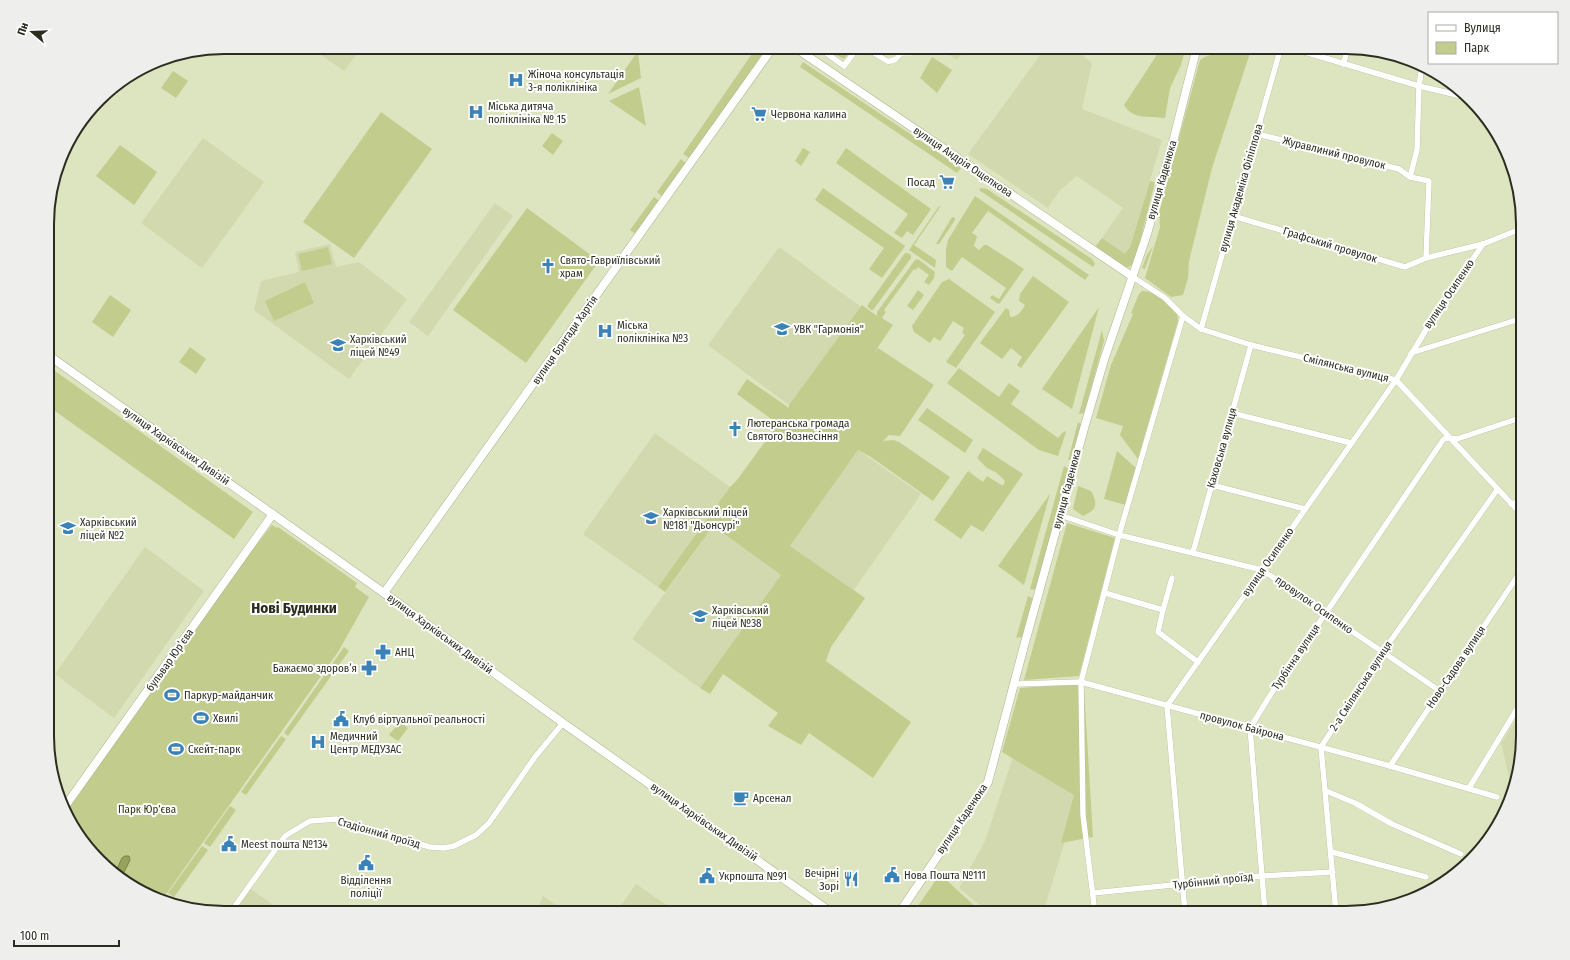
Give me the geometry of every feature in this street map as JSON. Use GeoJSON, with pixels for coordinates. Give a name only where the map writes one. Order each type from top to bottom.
{"type":"FeatureCollection","features":[{"type":"Feature","properties":{"kind":"street","name":"вулиця Бригади Хартія"},"geometry":{"type":"LineString","coordinates":[[384,593],[768,54]]}},
{"type":"Feature","properties":{"kind":"street","name":"вулиця Андрія Ощепкова"},"geometry":{"type":"LineString","coordinates":[[804,54],[1133,277]]}},
{"type":"Feature","properties":{"kind":"street"},"geometry":{"type":"LineString","coordinates":[[827,54],[844,66],[853,54]]}},
{"type":"Feature","properties":{"kind":"street"},"geometry":{"type":"LineString","coordinates":[[876,54],[891,62],[900,54]]}},
{"type":"Feature","properties":{"kind":"street","name":"вулиця Каденюка"},"geometry":{"type":"LineString","coordinates":[[904,906],[988,782],[1013,684],[1104,360],[1133,277],[1174,138],[1195,54]]}},
{"type":"Feature","properties":{"kind":"street","name":"вулиця Академіка Філіппова"},"geometry":{"type":"LineString","coordinates":[[1202,329],[1279,54]]}},
{"type":"Feature","properties":{"kind":"street"},"geometry":{"type":"LineString","coordinates":[[1311,54],[1420,86],[1456,95]]}},
{"type":"Feature","properties":{"kind":"street"},"geometry":{"type":"LineString","coordinates":[[1343,64],[1347,54]]}},
{"type":"Feature","properties":{"kind":"street"},"geometry":{"type":"LineString","coordinates":[[1410,177],[1417,150],[1421,72]]}},
{"type":"Feature","properties":{"kind":"street","name":"Журавлиний провулок"},"geometry":{"type":"LineString","coordinates":[[1256,134],[1399,170],[1410,177],[1429,181],[1426,258]]}},
{"type":"Feature","properties":{"kind":"street","name":"Графський провулок"},"geometry":{"type":"LineString","coordinates":[[1233,216],[1405,267],[1426,258],[1483,244],[1516,231]]}},
{"type":"Feature","properties":{"kind":"street","name":"вулиця Осипенко"},"geometry":{"type":"LineString","coordinates":[[1167,706],[1396,380],[1411,353],[1483,244]]}},
{"type":"Feature","properties":{"kind":"street","name":"Смілянська вулиця"},"geometry":{"type":"LineString","coordinates":[[1133,277],[1165,298],[1183,316],[1202,329],[1251,345],[1396,380],[1516,509]]}},
{"type":"Feature","properties":{"kind":"street"},"geometry":{"type":"LineString","coordinates":[[1094,906],[1084,815],[1081,682],[1120,535],[1183,316]]}},
{"type":"Feature","properties":{"kind":"street"},"geometry":{"type":"LineString","coordinates":[[1411,353],[1516,320]]}},
{"type":"Feature","properties":{"kind":"street","name":"Каховська вулиця"},"geometry":{"type":"LineString","coordinates":[[1193,552],[1251,345]]}},
{"type":"Feature","properties":{"kind":"street","name":"вулиця Харківських Дивізій"},"geometry":{"type":"LineString","coordinates":[[54,359],[822,906]]}},
{"type":"Feature","properties":{"kind":"street"},"geometry":{"type":"LineString","coordinates":[[1232,413],[1351,443]]}},
{"type":"Feature","properties":{"kind":"street"},"geometry":{"type":"LineString","coordinates":[[1452,440],[1516,419]]}},
{"type":"Feature","properties":{"kind":"street","name":"Турбінна вулиця"},"geometry":{"type":"LineString","coordinates":[[1250,728],[1443,440],[1446,438],[1452,440]]}},
{"type":"Feature","properties":{"kind":"street"},"geometry":{"type":"LineString","coordinates":[[1212,485],[1305,510]]}},
{"type":"Feature","properties":{"kind":"street","name":"2-а Смілянська вулиця"},"geometry":{"type":"LineString","coordinates":[[1321,747],[1382,653],[1497,490]]}},
{"type":"Feature","properties":{"kind":"street"},"geometry":{"type":"LineString","coordinates":[[1511,504],[1516,502]]}},
{"type":"Feature","properties":{"kind":"street","name":"бульвар Юрʼєва"},"geometry":{"type":"LineString","coordinates":[[68,803],[273,514]]}},
{"type":"Feature","properties":{"kind":"street","name":"провулок Осипенко"},"geometry":{"type":"LineString","coordinates":[[1060,515],[1120,535],[1262,570],[1440,691]]}},
{"type":"Feature","properties":{"kind":"street"},"geometry":{"type":"LineString","coordinates":[[1172,578],[1158,632],[1198,662]]}},
{"type":"Feature","properties":{"kind":"street","name":"Ново-Садова вулиця"},"geometry":{"type":"LineString","coordinates":[[1390,766],[1516,578]]}},
{"type":"Feature","properties":{"kind":"street"},"geometry":{"type":"LineString","coordinates":[[1104,593],[1163,610]]}},
{"type":"Feature","properties":{"kind":"street","name":"провулок Байрона"},"geometry":{"type":"LineString","coordinates":[[1013,684],[1081,682],[1390,766],[1497,797]]}},
{"type":"Feature","properties":{"kind":"street"},"geometry":{"type":"LineString","coordinates":[[1167,706],[1184,906]]}},
{"type":"Feature","properties":{"kind":"street"},"geometry":{"type":"LineString","coordinates":[[1469,788],[1516,711]]}},
{"type":"Feature","properties":{"kind":"street","name":"Стадіонний проїзд"},"geometry":{"type":"LineString","coordinates":[[235,906],[285,836],[310,821],[336,819],[430,847],[444,848],[454,846],[476,835],[489,823],[535,758],[563,723]]}},
{"type":"Feature","properties":{"kind":"street"},"geometry":{"type":"LineString","coordinates":[[1250,728],[1264,906]]}},
{"type":"Feature","properties":{"kind":"street"},"geometry":{"type":"LineString","coordinates":[[1321,747],[1332,852],[1335,906]]}},
{"type":"Feature","properties":{"kind":"street"},"geometry":{"type":"LineString","coordinates":[[1326,791],[1355,803],[1392,824],[1460,854]]}},
{"type":"Feature","properties":{"kind":"street"},"geometry":{"type":"LineString","coordinates":[[1332,852],[1426,877]]}},
{"type":"Feature","properties":{"kind":"street","name":"Турбінний проїзд"},"geometry":{"type":"LineString","coordinates":[[1093,893],[1262,876],[1333,872]]}},
{"type":"Feature","properties":{"kind":"shaded area"},"geometry":{"type":"Polygon","coordinates":[[[320,54],[357,54],[344,71],[320,54]]]}},
{"type":"Feature","properties":{"kind":"shaded area"},"geometry":{"type":"Polygon","coordinates":[[[949,54],[961,54],[957,60],[949,54]]]}},
{"type":"Feature","properties":{"kind":"shaded area"},"geometry":{"type":"Polygon","coordinates":[[[1041,54],[1081,54],[1092,63],[1082,109],[1162,140],[1130,247],[1125,255],[1102,238],[1123,208],[1077,176],[1060,190],[1048,208],[968,154],[1041,54]]]}},
{"type":"Feature","properties":{"kind":"shaded area"},"geometry":{"type":"Polygon","coordinates":[[[203,138],[264,182],[202,268],[141,223],[203,138]]]}},
{"type":"Feature","properties":{"kind":"shaded area"},"geometry":{"type":"Polygon","coordinates":[[[495,203],[513,216],[428,336],[409,322],[495,203]]]}},
{"type":"Feature","properties":{"kind":"shaded area","name":"Харківський ліцей №49"},"geometry":{"type":"Polygon","coordinates":[[[330,244],[336,267],[359,262],[407,299],[349,379],[254,310],[261,281],[299,272],[295,252],[330,244]]]}},
{"type":"Feature","properties":{"kind":"shaded area","name":"УВК \"Гармонія\""},"geometry":{"type":"Polygon","coordinates":[[[779,247],[861,307],[789,405],[708,345],[779,247]]]}},
{"type":"Feature","properties":{"kind":"shaded area","name":"Харківський ліцей №181 \"Дьонсурі\""},"geometry":{"type":"Polygon","coordinates":[[[655,433],[730,487],[658,587],[583,534],[655,433]]]}},
{"type":"Feature","properties":{"kind":"shaded area"},"geometry":{"type":"Polygon","coordinates":[[[858,450],[921,494],[853,591],[790,546],[858,450]]]}},
{"type":"Feature","properties":{"kind":"shaded area","name":"Харківський ліцей №38"},"geometry":{"type":"Polygon","coordinates":[[[713,526],[781,575],[700,688],[632,639],[713,526]]]}},
{"type":"Feature","properties":{"kind":"shaded area"},"geometry":{"type":"Polygon","coordinates":[[[145,547],[204,591],[114,718],[55,674],[145,547]]]}},
{"type":"Feature","properties":{"kind":"shaded area"},"geometry":{"type":"Polygon","coordinates":[[[1516,720],[1515,758],[1510,780],[1501,743],[1516,720]]]}},
{"type":"Feature","properties":{"kind":"shaded area"},"geometry":{"type":"Polygon","coordinates":[[[1014,754],[1079,795],[1045,906],[981,906],[959,888],[985,841],[1014,754]]]}},
{"type":"Feature","properties":{"kind":"shaded area"},"geometry":{"type":"Polygon","coordinates":[[[129,856],[130,860],[124,873],[117,868],[122,858],[129,856]]]}},
{"type":"Feature","properties":{"kind":"shaded area"},"geometry":{"type":"Polygon","coordinates":[[[636,884],[668,906],[621,906],[636,884]]]}},
{"type":"Feature","properties":{"kind":"shaded area"},"geometry":{"type":"Polygon","coordinates":[[[248,887],[275,906],[235,906],[248,887]]]}},
{"type":"Feature","properties":{"kind":"shaded area"},"geometry":{"type":"Polygon","coordinates":[[[543,896],[557,906],[539,906],[543,896]]]}},
{"type":"Feature","properties":{"kind":"green space"},"geometry":{"type":"Polygon","coordinates":[[[636,54],[638,54],[641,78],[608,94],[636,54]]]}},
{"type":"Feature","properties":{"kind":"green space"},"geometry":{"type":"Polygon","coordinates":[[[752,54],[762,54],[691,159],[683,154],[752,54]]]}},
{"type":"Feature","properties":{"kind":"green space"},"geometry":{"type":"Polygon","coordinates":[[[834,54],[848,54],[844,59],[834,54]]]}},
{"type":"Feature","properties":{"kind":"green space"},"geometry":{"type":"Polygon","coordinates":[[[1157,54],[1184,54],[1181,65],[1170,88],[1165,118],[1137,115],[1127,110],[1124,105],[1157,54]]]}},
{"type":"Feature","properties":{"kind":"green space"},"geometry":{"type":"Polygon","coordinates":[[[1250,54],[1212,168],[1189,261],[1188,278],[1183,295],[1171,297],[1145,278],[1160,227],[1159,213],[1200,60],[1210,55],[1250,54]]]}},
{"type":"Feature","properties":{"kind":"green space"},"geometry":{"type":"Polygon","coordinates":[[[932,57],[952,70],[937,93],[920,78],[932,57]]]}},
{"type":"Feature","properties":{"kind":"green space"},"geometry":{"type":"Polygon","coordinates":[[[803,62],[961,168],[957,173],[800,67],[803,62]]]}},
{"type":"Feature","properties":{"kind":"green space"},"geometry":{"type":"Polygon","coordinates":[[[173,71],[188,81],[176,98],[161,88],[173,71]]]}},
{"type":"Feature","properties":{"kind":"green space"},"geometry":{"type":"Polygon","coordinates":[[[639,87],[646,126],[609,101],[639,87]]]}},
{"type":"Feature","properties":{"kind":"green space"},"geometry":{"type":"Polygon","coordinates":[[[381,112],[432,149],[354,258],[303,222],[381,112]]]}},
{"type":"Feature","properties":{"kind":"green space"},"geometry":{"type":"Polygon","coordinates":[[[552,133],[563,141],[553,155],[542,146],[552,133]]]}},
{"type":"Feature","properties":{"kind":"green space"},"geometry":{"type":"Polygon","coordinates":[[[120,145],[157,172],[134,205],[96,176],[120,145]]]}},
{"type":"Feature","properties":{"kind":"green space"},"geometry":{"type":"Polygon","coordinates":[[[803,148],[810,152],[801,166],[795,161],[803,148]]]}},
{"type":"Feature","properties":{"kind":"green space"},"geometry":{"type":"Polygon","coordinates":[[[846,148],[931,209],[913,235],[907,231],[902,238],[894,233],[908,214],[836,163],[846,148]]]}},
{"type":"Feature","properties":{"kind":"green space"},"geometry":{"type":"Polygon","coordinates":[[[681,159],[687,164],[663,197],[657,192],[681,159]]]}},
{"type":"Feature","properties":{"kind":"green space"},"geometry":{"type":"Polygon","coordinates":[[[1150,181],[1155,182],[1136,257],[1131,266],[1125,267],[1095,247],[1102,238],[1125,254],[1130,247],[1150,181]]]}},
{"type":"Feature","properties":{"kind":"green space"},"geometry":{"type":"Polygon","coordinates":[[[823,188],[905,246],[882,278],[869,269],[884,248],[815,200],[823,188]]]}},
{"type":"Feature","properties":{"kind":"green space"},"geometry":{"type":"Polygon","coordinates":[[[981,188],[987,189],[1092,259],[1095,264],[1093,267],[979,190],[981,188]]]}},
{"type":"Feature","properties":{"kind":"green space"},"geometry":{"type":"Polygon","coordinates":[[[975,196],[1089,275],[1085,280],[988,211],[972,233],[977,236],[974,246],[979,250],[984,245],[987,245],[1024,269],[998,304],[990,298],[992,295],[999,299],[1006,288],[962,257],[952,271],[946,267],[946,249],[948,240],[975,196]]]}},
{"type":"Feature","properties":{"kind":"green space"},"geometry":{"type":"Polygon","coordinates":[[[654,197],[660,201],[637,235],[630,230],[654,197]]]}},
{"type":"Feature","properties":{"kind":"green space"},"geometry":{"type":"Polygon","coordinates":[[[939,206],[940,207],[914,245],[936,260],[935,268],[909,250],[939,206]]]}},
{"type":"Feature","properties":{"kind":"green space"},"geometry":{"type":"Polygon","coordinates":[[[527,208],[599,261],[526,363],[453,310],[527,208]]]}},
{"type":"Feature","properties":{"kind":"green space"},"geometry":{"type":"Polygon","coordinates":[[[952,217],[955,218],[955,220],[939,244],[936,244],[952,217]]]}},
{"type":"Feature","properties":{"kind":"green space"},"geometry":{"type":"Polygon","coordinates":[[[1153,246],[1145,269],[1142,268],[1147,255],[1153,246]]]}},
{"type":"Feature","properties":{"kind":"green space"},"geometry":{"type":"Polygon","coordinates":[[[328,247],[332,264],[302,271],[298,254],[328,247]]]}},
{"type":"Feature","properties":{"kind":"green space"},"geometry":{"type":"Polygon","coordinates":[[[905,253],[911,255],[911,258],[873,310],[871,310],[867,306],[905,253]]]}},
{"type":"Feature","properties":{"kind":"green space"},"geometry":{"type":"Polygon","coordinates":[[[918,259],[935,272],[934,278],[929,285],[924,282],[929,275],[918,267],[916,270],[914,269],[884,310],[886,312],[882,318],[893,325],[874,353],[878,348],[934,385],[900,436],[889,435],[883,441],[894,440],[899,442],[950,477],[933,501],[871,457],[858,450],[790,546],[865,598],[831,647],[826,661],[911,722],[873,778],[809,733],[801,745],[768,726],[778,713],[723,674],[710,694],[700,688],[781,575],[713,526],[665,592],[658,587],[730,487],[737,480],[778,424],[737,394],[747,379],[789,408],[789,405],[862,305],[877,316],[877,312],[915,260],[918,259]]]}},
{"type":"Feature","properties":{"kind":"green space"},"geometry":{"type":"Polygon","coordinates":[[[1033,276],[1069,302],[1021,368],[1017,365],[1022,357],[1011,348],[1002,359],[980,343],[1006,308],[1009,310],[1010,317],[1021,312],[1025,305],[1019,301],[1020,294],[1033,276]]]}},
{"type":"Feature","properties":{"kind":"green space"},"geometry":{"type":"Polygon","coordinates":[[[949,279],[995,312],[956,368],[946,362],[965,335],[962,333],[964,328],[953,321],[940,341],[934,337],[930,343],[914,332],[912,326],[942,282],[949,279]]]}},
{"type":"Feature","properties":{"kind":"green space"},"geometry":{"type":"Polygon","coordinates":[[[305,282],[314,303],[274,321],[265,301],[305,282]]]}},
{"type":"Feature","properties":{"kind":"green space"},"geometry":{"type":"Polygon","coordinates":[[[918,290],[924,295],[913,310],[907,306],[918,290]]]}},
{"type":"Feature","properties":{"kind":"green space"},"geometry":{"type":"Polygon","coordinates":[[[1142,291],[1153,293],[1162,299],[1177,314],[1178,321],[1138,459],[1120,435],[1123,426],[1096,418],[1111,365],[1133,314],[1131,313],[1139,294],[1142,291]]]}},
{"type":"Feature","properties":{"kind":"green space"},"geometry":{"type":"Polygon","coordinates":[[[110,295],[131,310],[113,337],[92,322],[110,295]]]}},
{"type":"Feature","properties":{"kind":"green space"},"geometry":{"type":"Polygon","coordinates":[[[1099,307],[1072,409],[1042,389],[1099,307]]]}},
{"type":"Feature","properties":{"kind":"green space"},"geometry":{"type":"Polygon","coordinates":[[[1102,330],[1104,341],[1084,413],[1079,414],[1102,330]]]}},
{"type":"Feature","properties":{"kind":"green space"},"geometry":{"type":"Polygon","coordinates":[[[190,347],[206,359],[196,374],[179,362],[190,347]]]}},
{"type":"Feature","properties":{"kind":"green space"},"geometry":{"type":"Polygon","coordinates":[[[959,368],[999,397],[1009,383],[1020,391],[1011,404],[1058,438],[1064,431],[1066,432],[1058,456],[1039,450],[947,383],[959,368]]]}},
{"type":"Feature","properties":{"kind":"green space"},"geometry":{"type":"Polygon","coordinates":[[[54,370],[253,512],[234,539],[54,410],[54,370]]]}},
{"type":"Feature","properties":{"kind":"green space"},"geometry":{"type":"Polygon","coordinates":[[[927,408],[973,440],[965,453],[918,420],[927,408]]]}},
{"type":"Feature","properties":{"kind":"green space"},"geometry":{"type":"Polygon","coordinates":[[[1078,422],[1082,425],[1073,459],[1068,460],[1078,422]]]}},
{"type":"Feature","properties":{"kind":"green space"},"geometry":{"type":"Polygon","coordinates":[[[983,448],[1023,474],[983,532],[971,525],[961,539],[934,520],[968,471],[983,482],[987,476],[1003,486],[1005,481],[997,473],[987,468],[977,458],[983,448]]]}},
{"type":"Feature","properties":{"kind":"green space"},"geometry":{"type":"Polygon","coordinates":[[[1117,451],[1136,468],[1126,505],[1104,499],[1117,451]]]}},
{"type":"Feature","properties":{"kind":"green space"},"geometry":{"type":"Polygon","coordinates":[[[1064,466],[1069,469],[1036,588],[1033,590],[1030,589],[1064,466]]]}},
{"type":"Feature","properties":{"kind":"green space"},"geometry":{"type":"Polygon","coordinates":[[[1078,486],[1091,491],[1095,500],[1094,509],[1083,516],[1073,509],[1078,486]]]}},
{"type":"Feature","properties":{"kind":"green space"},"geometry":{"type":"Polygon","coordinates":[[[1050,494],[1024,585],[998,566],[1050,494]]]}},
{"type":"Feature","properties":{"kind":"green space"},"geometry":{"type":"Polygon","coordinates":[[[1067,523],[1115,538],[1079,676],[1024,680],[1067,523]]]}},
{"type":"Feature","properties":{"kind":"green space","name":"Парк Юр’єва"},"geometry":{"type":"Polygon","coordinates":[[[272,525],[277,528],[278,527],[357,583],[355,587],[369,597],[338,652],[165,895],[139,883],[112,864],[89,839],[77,821],[69,805],[239,567],[272,525]]]}},
{"type":"Feature","properties":{"kind":"green space"},"geometry":{"type":"Polygon","coordinates":[[[1028,596],[1032,598],[1032,600],[1022,637],[1016,638],[1028,596]]]}},
{"type":"Feature","properties":{"kind":"green space"},"geometry":{"type":"Polygon","coordinates":[[[344,647],[349,651],[288,736],[284,733],[344,647]]]}},
{"type":"Feature","properties":{"kind":"green space"},"geometry":{"type":"Polygon","coordinates":[[[1074,684],[1084,688],[1093,837],[1061,843],[1074,795],[1002,752],[1020,688],[1074,684]]]}},
{"type":"Feature","properties":{"kind":"green space"},"geometry":{"type":"Polygon","coordinates":[[[400,721],[408,728],[398,741],[389,735],[400,721]]]}},
{"type":"Feature","properties":{"kind":"green space"},"geometry":{"type":"Polygon","coordinates":[[[281,736],[286,739],[246,795],[241,792],[281,736]]]}},
{"type":"Feature","properties":{"kind":"green space"},"geometry":{"type":"Polygon","coordinates":[[[230,806],[236,810],[210,847],[204,843],[230,806]]]}},
{"type":"Feature","properties":{"kind":"green space"},"geometry":{"type":"Polygon","coordinates":[[[202,846],[208,850],[174,897],[168,893],[202,846]]]}},
{"type":"Feature","properties":{"kind":"green space"},"geometry":{"type":"Polygon","coordinates":[[[940,874],[975,906],[918,906],[940,874]]]}},
{"type":"Feature","properties":{"kind":"place","name":"Жіноча консультація 3-я поліклініка"},"geometry":{"type":"Point","coordinates":[516,80]}},
{"type":"Feature","properties":{"kind":"place","name":"Міська дитяча поліклініка № 15"},"geometry":{"type":"Point","coordinates":[476,112]}},
{"type":"Feature","properties":{"kind":"place","name":"Червона калина"},"geometry":{"type":"Point","coordinates":[759,114]}},
{"type":"Feature","properties":{"kind":"place","name":"Посад"},"geometry":{"type":"Point","coordinates":[947,182]}},
{"type":"Feature","properties":{"kind":"place","name":"Свято-Гавриїлівський храм"},"geometry":{"type":"Point","coordinates":[548,266]}},
{"type":"Feature","properties":{"kind":"place","name":"УВК \"Гармонія\""},"geometry":{"type":"Point","coordinates":[782,329]}},
{"type":"Feature","properties":{"kind":"place","name":"Міська поліклініка №3"},"geometry":{"type":"Point","coordinates":[605,331]}},
{"type":"Feature","properties":{"kind":"place","name":"Харківський ліцей №49"},"geometry":{"type":"Point","coordinates":[338,345]}},
{"type":"Feature","properties":{"kind":"place","name":"Лютеранська громада Святого Вознесіння"},"geometry":{"type":"Point","coordinates":[735,429]}},
{"type":"Feature","properties":{"kind":"place","name":"Харківський ліцей №181 \"Дьонсурі\""},"geometry":{"type":"Point","coordinates":[651,518]}},
{"type":"Feature","properties":{"kind":"place","name":"Харківський ліцей №2"},"geometry":{"type":"Point","coordinates":[68,528]}},
{"type":"Feature","properties":{"kind":"place","name":"Харківський ліцей №38"},"geometry":{"type":"Point","coordinates":[700,616]}},
{"type":"Feature","properties":{"kind":"place","name":"АНЦ"},"geometry":{"type":"Point","coordinates":[383,652]}},
{"type":"Feature","properties":{"kind":"place","name":"Бажаємо здоровʼя"},"geometry":{"type":"Point","coordinates":[369,668]}},
{"type":"Feature","properties":{"kind":"place","name":"Паркур-майданчик"},"geometry":{"type":"Point","coordinates":[172,695]}},
{"type":"Feature","properties":{"kind":"place","name":"Хвилі"},"geometry":{"type":"Point","coordinates":[201,718]}},
{"type":"Feature","properties":{"kind":"place","name":"Клуб віртуальної реальності"},"geometry":{"type":"Point","coordinates":[341,719]}},
{"type":"Feature","properties":{"kind":"place","name":"Медичний Центр МЕДУЗАС"},"geometry":{"type":"Point","coordinates":[318,742]}},
{"type":"Feature","properties":{"kind":"place","name":"Скейт-парк"},"geometry":{"type":"Point","coordinates":[176,749]}},
{"type":"Feature","properties":{"kind":"place","name":"Арсенал"},"geometry":{"type":"Point","coordinates":[741,798]}},
{"type":"Feature","properties":{"kind":"place","name":"Meest пошта №134"},"geometry":{"type":"Point","coordinates":[229,844]}},
{"type":"Feature","properties":{"kind":"place","name":"Відділення поліції"},"geometry":{"type":"Point","coordinates":[366,863]}},
{"type":"Feature","properties":{"kind":"place","name":"Нова Пошта №111"},"geometry":{"type":"Point","coordinates":[892,875]}},
{"type":"Feature","properties":{"kind":"place","name":"Укрпошта №91"},"geometry":{"type":"Point","coordinates":[707,876]}},
{"type":"Feature","properties":{"kind":"place","name":"Вечірні Зорі"},"geometry":{"type":"Point","coordinates":[851,879]}},
{"type":"Feature","properties":{"kind":"district","name":"Нові Будинки"},"geometry":{"type":"Point","coordinates":[294,608]}}]}
